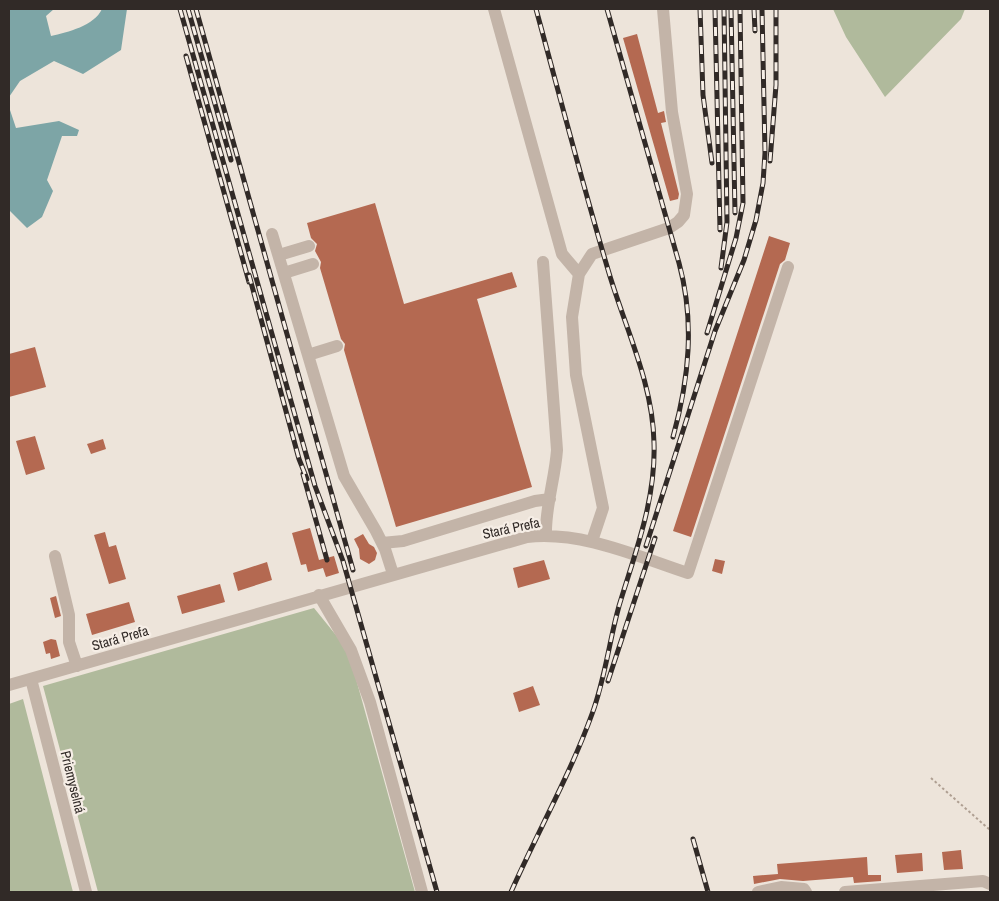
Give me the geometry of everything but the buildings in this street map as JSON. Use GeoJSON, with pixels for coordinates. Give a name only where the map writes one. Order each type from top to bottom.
{"type":"FeatureCollection","features":[{"type":"Feature","properties":{"kind":"street"},"geometry":{"type":"LineString","coordinates":[[494,9],[562,254],[579,274]]}},
{"type":"Feature","properties":{"kind":"street"},"geometry":{"type":"LineString","coordinates":[[592,542],[602,508],[576,375],[572,317],[579,274],[592,254],[669,228],[684,215],[687,194],[672,112],[663,9]]}},
{"type":"Feature","properties":{"kind":"street"},"geometry":{"type":"LineString","coordinates":[[272,234],[344,476],[382,543],[392,574]]}},
{"type":"Feature","properties":{"kind":"street"},"geometry":{"type":"LineString","coordinates":[[279,255],[309,246]]}},
{"type":"Feature","properties":{"kind":"street"},"geometry":{"type":"LineString","coordinates":[[543,262],[557,450],[545,522],[546,535]]}},
{"type":"Feature","properties":{"kind":"street"},"geometry":{"type":"LineString","coordinates":[[284,273],[313,264]]}},
{"type":"Feature","properties":{"kind":"street","name":"Stará Prefa"},"geometry":{"type":"LineString","coordinates":[[9,685],[392,574],[527,537],[546,535],[592,542],[688,573],[788,267]]}},
{"type":"Feature","properties":{"kind":"street"},"geometry":{"type":"LineString","coordinates":[[308,355],[337,346]]}},
{"type":"Feature","properties":{"kind":"street"},"geometry":{"type":"LineString","coordinates":[[382,543],[403,540],[535,501],[550,499]]}},
{"type":"Feature","properties":{"kind":"street"},"geometry":{"type":"LineString","coordinates":[[387,556],[403,540]]}},
{"type":"Feature","properties":{"kind":"street"},"geometry":{"type":"LineString","coordinates":[[54,556],[70,615],[69,642],[77,666]]}},
{"type":"Feature","properties":{"kind":"street"},"geometry":{"type":"LineString","coordinates":[[319,595],[351,650],[370,702],[422,892]]}},
{"type":"Feature","properties":{"kind":"street","name":"Priemyselná"},"geometry":{"type":"LineString","coordinates":[[31,679],[86,892]]}},
{"type":"Feature","properties":{"kind":"street"},"geometry":{"type":"LineString","coordinates":[[845,892],[973,882],[990,884]]}},
{"type":"Feature","properties":{"kind":"street"},"geometry":{"type":"LineString","coordinates":[[758,892],[781,887],[804,889],[806,892]]}},
{"type":"Feature","properties":{"kind":"path"},"geometry":{"type":"LineString","coordinates":[[930,778],[990,830]]}},
{"type":"Feature","properties":{"kind":"green space"},"geometry":{"type":"Polygon","coordinates":[[[833,9],[965,9],[961,19],[885,97],[846,37],[833,9]]]}},
{"type":"Feature","properties":{"kind":"green space"},"geometry":{"type":"Polygon","coordinates":[[[314,608],[348,650],[415,892],[98,892],[43,686],[314,608]]]}},
{"type":"Feature","properties":{"kind":"green space"},"geometry":{"type":"Polygon","coordinates":[[[23,699],[73,892],[9,892],[9,704],[23,699]]]}},
{"type":"Feature","properties":{"kind":"water"},"geometry":{"type":"Polygon","coordinates":[[[9,9],[54,9],[46,16],[51,36],[87,24],[102,9],[127,9],[121,50],[83,74],[54,61],[20,81],[9,97],[9,9]]]}},
{"type":"Feature","properties":{"kind":"water"},"geometry":{"type":"Polygon","coordinates":[[[9,107],[16,128],[59,121],[79,130],[77,136],[62,136],[47,180],[53,191],[42,217],[27,228],[9,210],[9,107]]]}},
{"type":"Feature","properties":{"kind":"railway"},"geometry":{"type":"LineString","coordinates":[[180,9],[315,486],[343,561],[437,892]]}},
{"type":"Feature","properties":{"kind":"railway"},"geometry":{"type":"LineString","coordinates":[[188,9],[231,160]]}},
{"type":"Feature","properties":{"kind":"railway"},"geometry":{"type":"LineString","coordinates":[[196,9],[353,570]]}},
{"type":"Feature","properties":{"kind":"railway"},"geometry":{"type":"LineString","coordinates":[[511,892],[574,759],[596,701],[619,606],[638,546],[648,506],[654,464],[652,421],[644,378],[599,240],[536,9]]}},
{"type":"Feature","properties":{"kind":"railway"},"geometry":{"type":"LineString","coordinates":[[607,9],[684,285],[687,307],[688,350],[683,394],[673,437]]}},
{"type":"Feature","properties":{"kind":"railway"},"geometry":{"type":"LineString","coordinates":[[700,9],[703,95],[712,163]]}},
{"type":"Feature","properties":{"kind":"railway"},"geometry":{"type":"LineString","coordinates":[[715,9],[720,230]]}},
{"type":"Feature","properties":{"kind":"railway"},"geometry":{"type":"LineString","coordinates":[[721,268],[727,222],[724,9]]}},
{"type":"Feature","properties":{"kind":"railway"},"geometry":{"type":"LineString","coordinates":[[731,9],[735,213]]}},
{"type":"Feature","properties":{"kind":"railway"},"geometry":{"type":"LineString","coordinates":[[707,333],[736,238],[743,203],[740,9]]}},
{"type":"Feature","properties":{"kind":"railway"},"geometry":{"type":"LineString","coordinates":[[754,9],[755,31]]}},
{"type":"Feature","properties":{"kind":"railway"},"geometry":{"type":"LineString","coordinates":[[646,546],[715,331],[744,260],[756,220],[763,183],[765,153],[762,9]]}},
{"type":"Feature","properties":{"kind":"railway"},"geometry":{"type":"LineString","coordinates":[[770,161],[776,85],[776,9]]}},
{"type":"Feature","properties":{"kind":"railway"},"geometry":{"type":"LineString","coordinates":[[186,56],[249,282]]}},
{"type":"Feature","properties":{"kind":"railway"},"geometry":{"type":"LineString","coordinates":[[249,275],[299,459],[307,479]]}},
{"type":"Feature","properties":{"kind":"railway"},"geometry":{"type":"LineString","coordinates":[[303,474],[327,560]]}},
{"type":"Feature","properties":{"kind":"railway"},"geometry":{"type":"LineString","coordinates":[[608,681],[655,538]]}},
{"type":"Feature","properties":{"kind":"railway"},"geometry":{"type":"LineString","coordinates":[[693,839],[708,892]]}}]}
